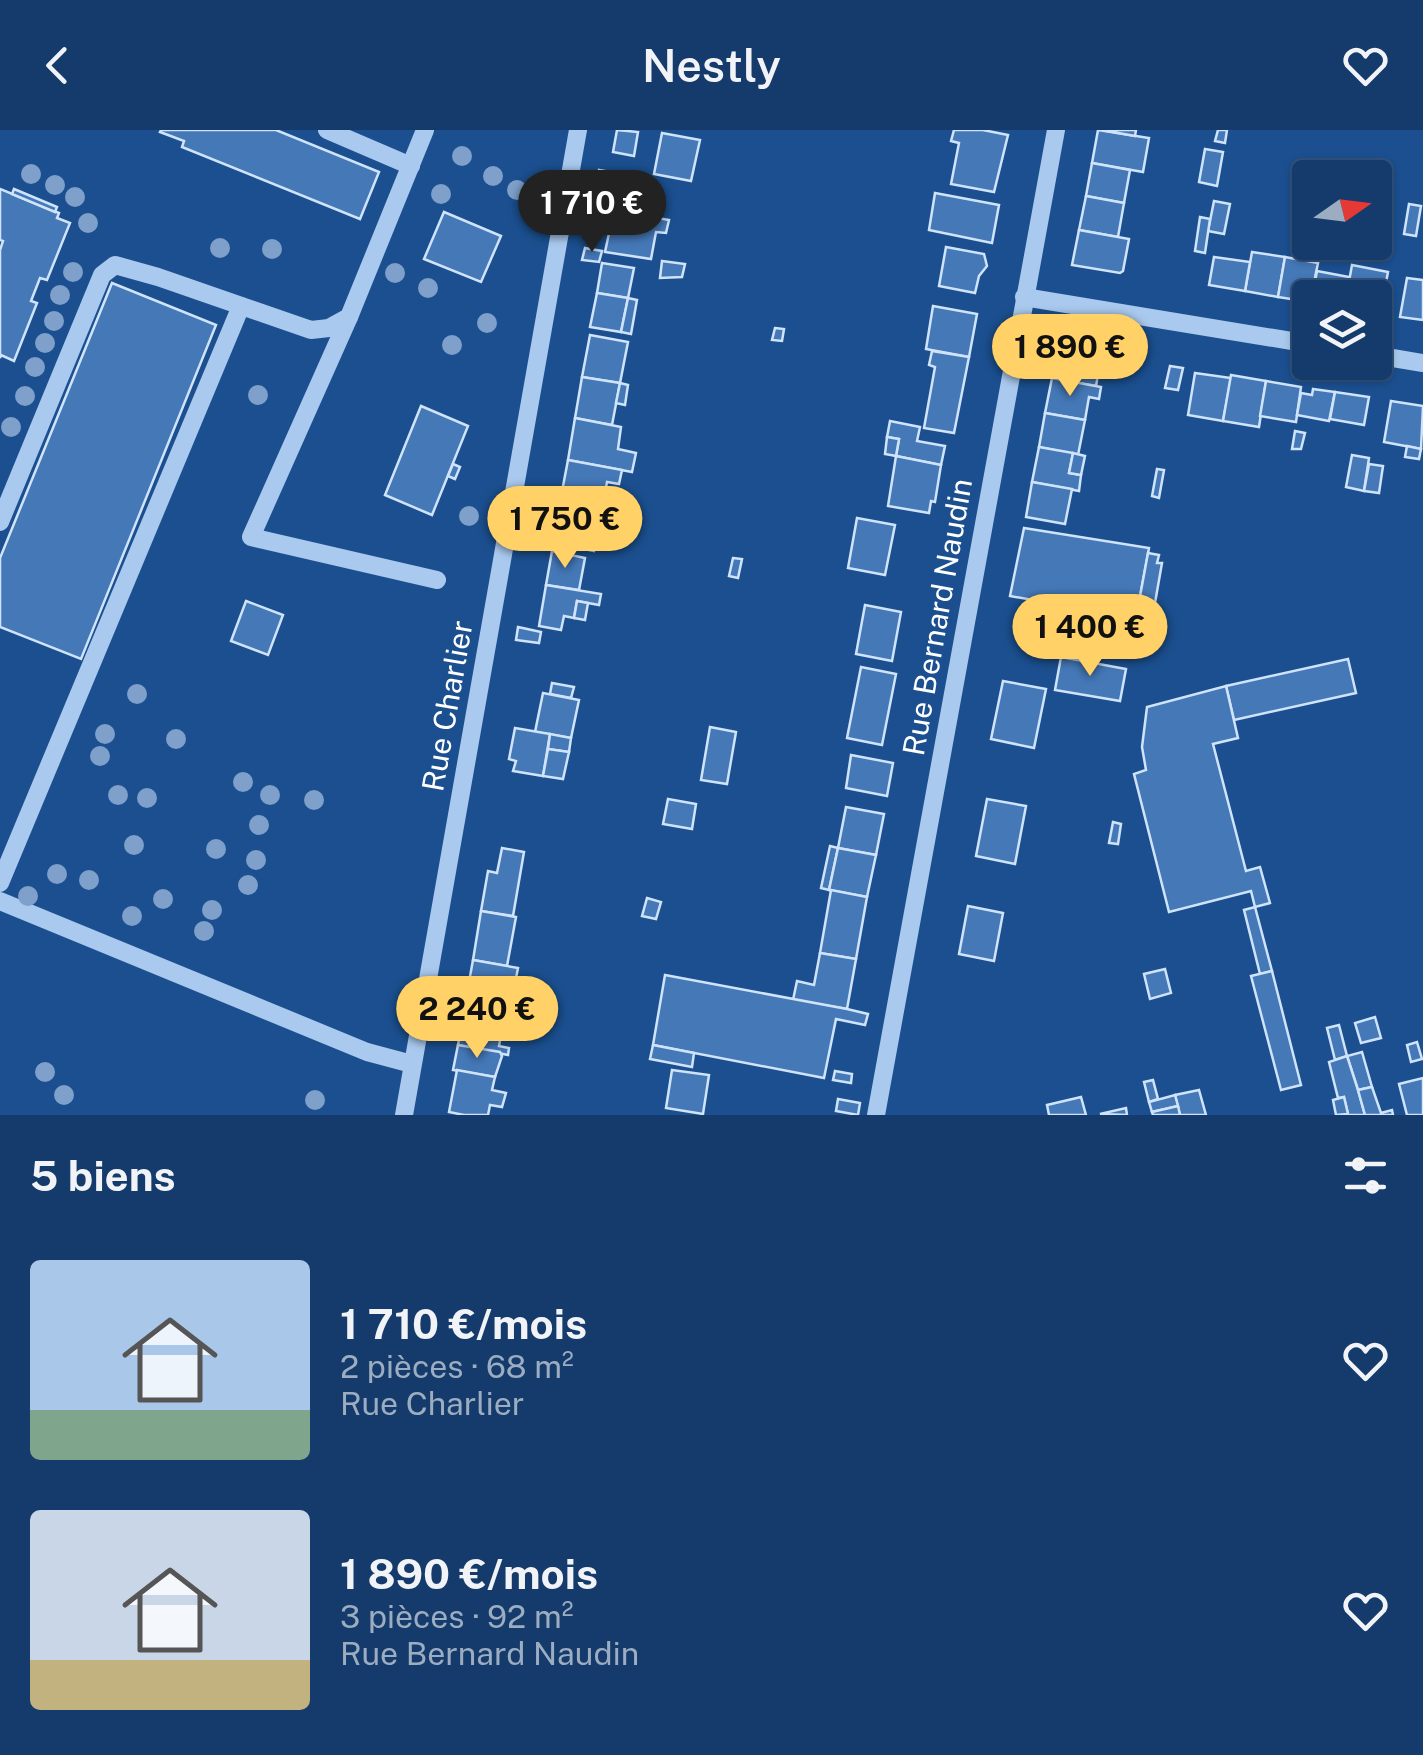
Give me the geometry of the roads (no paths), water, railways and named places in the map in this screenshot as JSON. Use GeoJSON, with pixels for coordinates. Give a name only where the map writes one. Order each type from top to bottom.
{"type":"FeatureCollection","features":[{"type":"Feature","properties":{"kind":"street"},"geometry":{"type":"LineString","coordinates":[[327,130],[411,166]]}},
{"type":"Feature","properties":{"kind":"street"},"geometry":{"type":"LineString","coordinates":[[425,130],[349,317],[251,537],[437,580]]}},
{"type":"Feature","properties":{"kind":"street","name":"Rue Charlier"},"geometry":{"type":"LineString","coordinates":[[404,1115],[578,130]]}},
{"type":"Feature","properties":{"kind":"street","name":"Rue Bernard Naudin"},"geometry":{"type":"LineString","coordinates":[[876,1115],[1056,130]]}},
{"type":"Feature","properties":{"kind":"street"},"geometry":{"type":"LineString","coordinates":[[0,522],[102,275],[115,265],[312,330],[329,328],[349,317]]}},
{"type":"Feature","properties":{"kind":"street"},"geometry":{"type":"LineString","coordinates":[[1024,297],[1292,341]]}},
{"type":"Feature","properties":{"kind":"street"},"geometry":{"type":"LineString","coordinates":[[0,883],[240,306]]}},
{"type":"Feature","properties":{"kind":"street"},"geometry":{"type":"LineString","coordinates":[[1392,358],[1423,363]]}},
{"type":"Feature","properties":{"kind":"street"},"geometry":{"type":"LineString","coordinates":[[0,901],[367,1052],[412,1064]]}}]}
